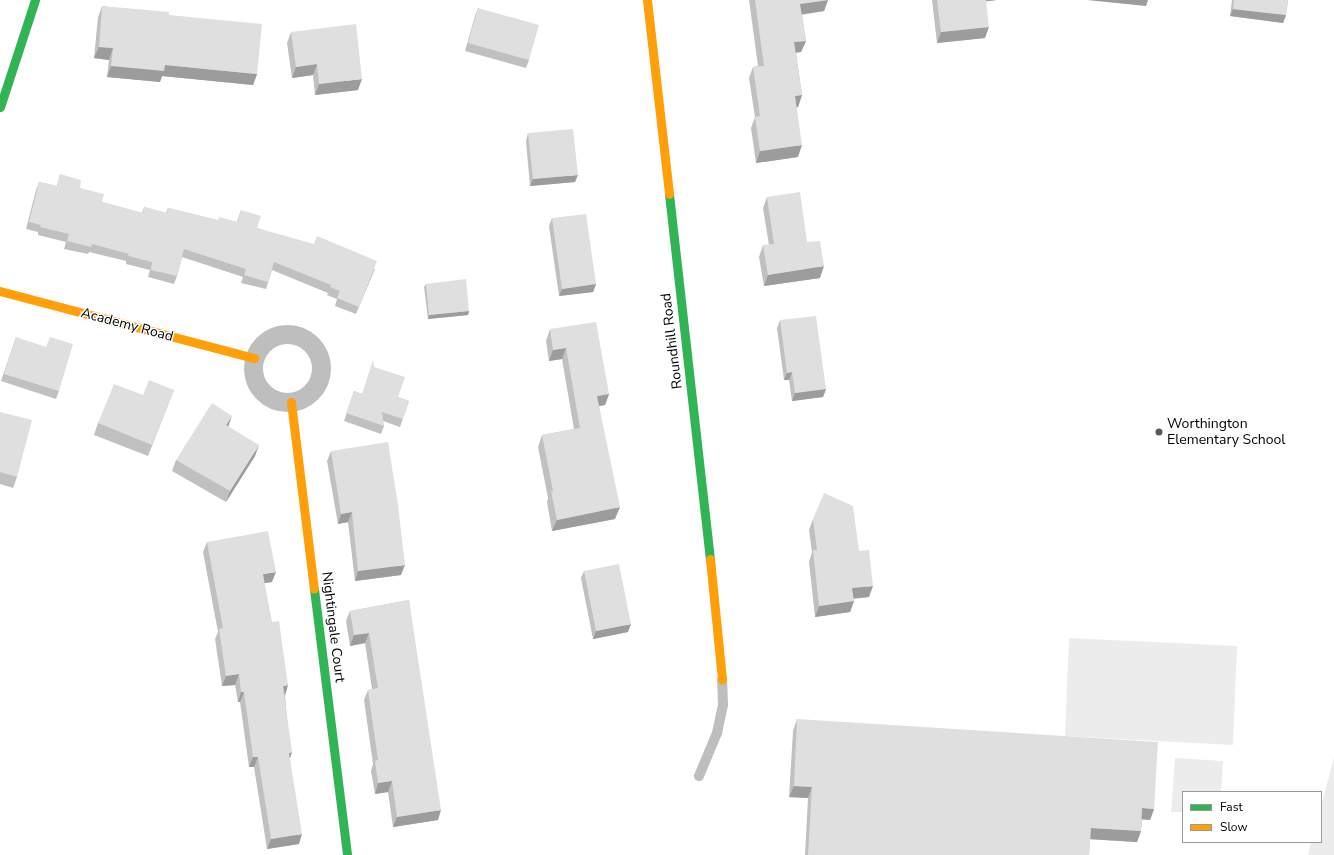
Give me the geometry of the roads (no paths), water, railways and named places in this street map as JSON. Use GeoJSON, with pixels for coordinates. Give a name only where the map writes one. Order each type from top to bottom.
{"type":"FeatureCollection","features":[{"type":"Feature","properties":{"kind":"street"},"geometry":{"type":"LineString","coordinates":[[0,107],[35,0]]}},
{"type":"Feature","properties":{"kind":"street","name":"Roundhill Road"},"geometry":{"type":"LineString","coordinates":[[647,0],[706,521],[722,679]]}},
{"type":"Feature","properties":{"kind":"street","name":"Academy Road"},"geometry":{"type":"LineString","coordinates":[[0,291],[254,358]]}},
{"type":"Feature","properties":{"kind":"street"},"geometry":{"type":"LineString","coordinates":[[284,334],[296,335],[314,347],[320,358],[321,373],[317,384],[305,397],[291,402],[276,401],[261,391],[255,381],[253,369],[254,358],[261,345],[272,337],[284,334]]}},
{"type":"Feature","properties":{"kind":"street","name":"Nightingale Court"},"geometry":{"type":"LineString","coordinates":[[291,402],[347,855]]}},
{"type":"Feature","properties":{"kind":"lane"},"geometry":{"type":"LineString","coordinates":[[699,776],[717,733],[724,705],[722,679]]}},
{"type":"Feature","properties":{"kind":"place","name":"Worthington Elementary School"},"geometry":{"type":"Point","coordinates":[1159,432]}}]}
